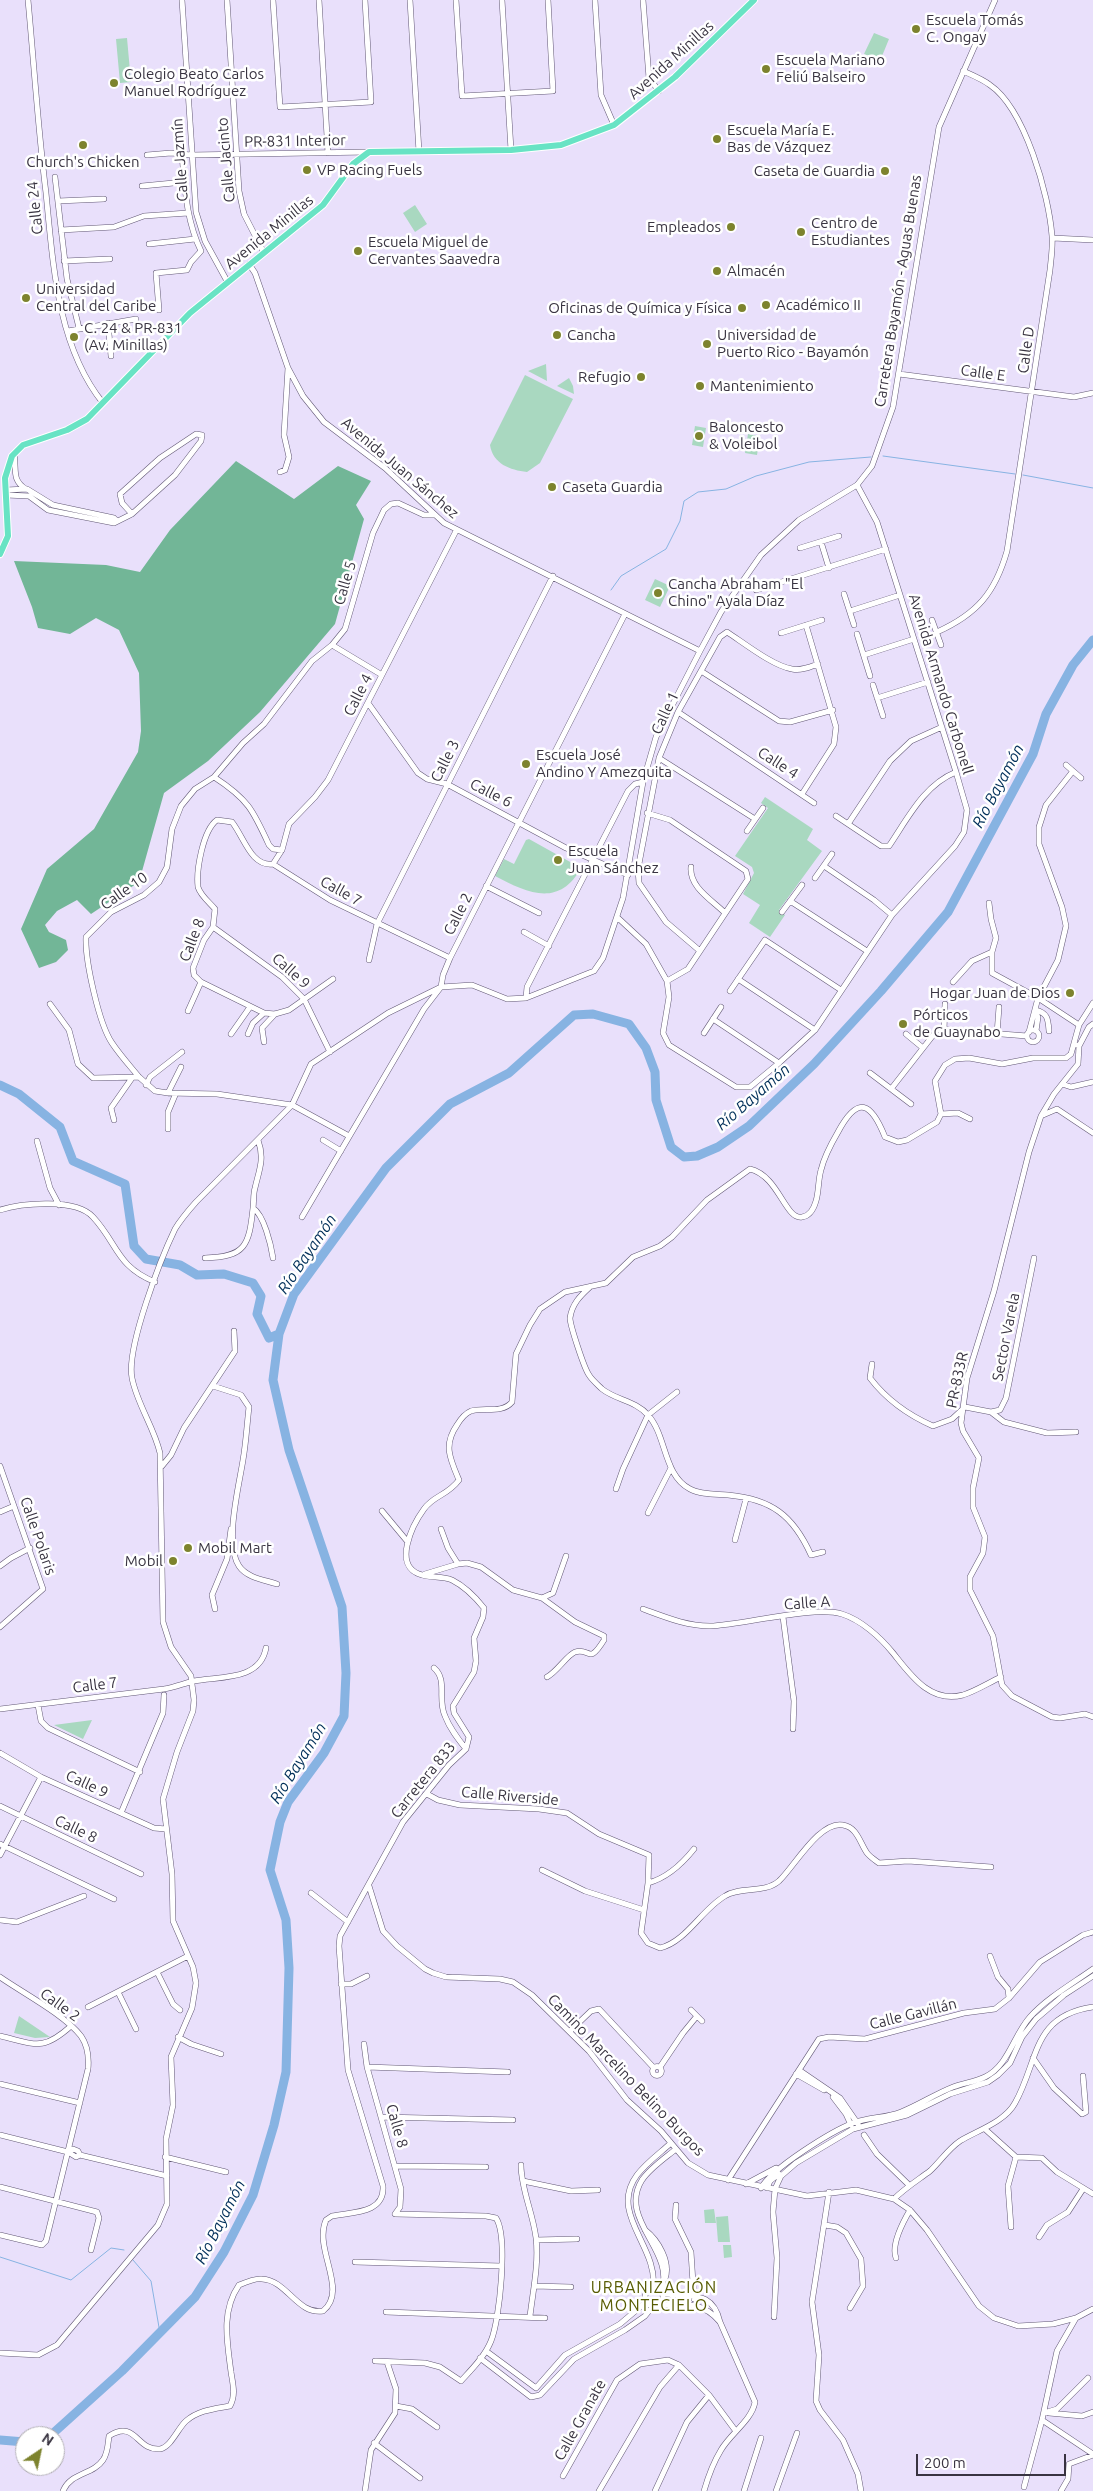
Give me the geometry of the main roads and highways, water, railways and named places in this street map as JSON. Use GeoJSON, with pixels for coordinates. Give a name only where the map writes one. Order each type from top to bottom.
{"type":"FeatureCollection","features":[{"type":"Feature","properties":{"kind":"main road","name":"Avenida Minillas"},"geometry":{"type":"LineString","coordinates":[[0,554],[8,536],[5,478],[14,454],[22,445],[67,430],[87,419],[190,313],[227,281],[264,254],[323,205],[353,164],[369,152],[511,150],[561,145],[614,124],[659,91],[749,2]]}},
{"type":"Feature","properties":{"kind":"waterway"},"geometry":{"type":"LineString","coordinates":[[883,456],[1015,474]]}},
{"type":"Feature","properties":{"kind":"waterway"},"geometry":{"type":"LineString","coordinates":[[611,590],[621,576],[666,549],[680,521],[684,501],[698,492],[726,489],[756,476],[809,462],[871,457]]}},
{"type":"Feature","properties":{"kind":"waterway"},"geometry":{"type":"LineString","coordinates":[[1023,475],[1093,488]]}},
{"type":"Feature","properties":{"kind":"waterway","name":"Río Bayamón"},"geometry":{"type":"LineString","coordinates":[[61,2426],[122,2371],[195,2297],[224,2252],[253,2195],[274,2125],[286,2072],[289,1968],[286,1920],[270,1870],[280,1822],[288,1802],[324,1753],[344,1716],[346,1673],[342,1607],[289,1450],[273,1380],[279,1334],[294,1294],[386,1168],[450,1104],[509,1073],[574,1015],[593,1014],[629,1024],[646,1048],[655,1072],[656,1100],[671,1147],[684,1157],[697,1156],[718,1147],[749,1126],[814,1064],[881,991],[948,912],[1033,754],[1046,714],[1073,665],[1093,640]]}},
{"type":"Feature","properties":{"kind":"waterway"},"geometry":{"type":"LineString","coordinates":[[0,1085],[19,1094],[60,1127],[73,1161],[125,1184],[134,1246],[146,1259],[180,1265],[197,1275],[224,1274],[253,1283],[261,1296],[257,1314],[269,1338],[279,1334]]}},
{"type":"Feature","properties":{"kind":"waterway"},"geometry":{"type":"LineString","coordinates":[[0,2257],[71,2280],[111,2248],[124,2250]]}},
{"type":"Feature","properties":{"kind":"waterway"},"geometry":{"type":"LineString","coordinates":[[133,2260],[151,2281],[160,2333]]}},
{"type":"Feature","properties":{"kind":"waterway","name":"Río Bayamón"},"geometry":{"type":"LineString","coordinates":[[0,2440],[15,2441]]}},
{"type":"Feature","properties":{"kind":"place","name":"Escuela Tomás C. Ongay"},"geometry":{"type":"Point","coordinates":[916,29]}},
{"type":"Feature","properties":{"kind":"place","name":"Escuela Mariano Feliú Balseiro"},"geometry":{"type":"Point","coordinates":[766,69]}},
{"type":"Feature","properties":{"kind":"place","name":"Colegio Beato Carlos Manuel Rodríguez"},"geometry":{"type":"Point","coordinates":[114,83]}},
{"type":"Feature","properties":{"kind":"place","name":"Escuela María E. Bas de Vázquez"},"geometry":{"type":"Point","coordinates":[717,139]}},
{"type":"Feature","properties":{"kind":"place","name":"Church's Chicken"},"geometry":{"type":"Point","coordinates":[83,145]}},
{"type":"Feature","properties":{"kind":"place","name":"VP Racing Fuels"},"geometry":{"type":"Point","coordinates":[307,170]}},
{"type":"Feature","properties":{"kind":"place","name":"Caseta de Guardia"},"geometry":{"type":"Point","coordinates":[885,171]}},
{"type":"Feature","properties":{"kind":"place","name":"Empleados"},"geometry":{"type":"Point","coordinates":[731,227]}},
{"type":"Feature","properties":{"kind":"place","name":"Centro de Estudiantes"},"geometry":{"type":"Point","coordinates":[801,232]}},
{"type":"Feature","properties":{"kind":"place","name":"Escuela Miguel de Cervantes Saavedra"},"geometry":{"type":"Point","coordinates":[358,251]}},
{"type":"Feature","properties":{"kind":"place","name":"Almacén"},"geometry":{"type":"Point","coordinates":[717,271]}},
{"type":"Feature","properties":{"kind":"place","name":"Universidad Central del Caribe"},"geometry":{"type":"Point","coordinates":[26,298]}},
{"type":"Feature","properties":{"kind":"place","name":"Académico II"},"geometry":{"type":"Point","coordinates":[766,305]}},
{"type":"Feature","properties":{"kind":"place","name":"Oficinas de Química y Física"},"geometry":{"type":"Point","coordinates":[742,308]}},
{"type":"Feature","properties":{"kind":"place","name":"Cancha"},"geometry":{"type":"Point","coordinates":[557,335]}},
{"type":"Feature","properties":{"kind":"place","name":"C. 24 & PR-831 (Av. Minillas)"},"geometry":{"type":"Point","coordinates":[74,337]}},
{"type":"Feature","properties":{"kind":"place","name":"Universidad de Puerto Rico - Bayamón"},"geometry":{"type":"Point","coordinates":[707,344]}},
{"type":"Feature","properties":{"kind":"place","name":"Refugio"},"geometry":{"type":"Point","coordinates":[641,377]}},
{"type":"Feature","properties":{"kind":"place","name":"Mantenimiento"},"geometry":{"type":"Point","coordinates":[700,386]}},
{"type":"Feature","properties":{"kind":"place","name":"Baloncesto & Voleibol"},"geometry":{"type":"Point","coordinates":[699,436]}},
{"type":"Feature","properties":{"kind":"place","name":"Caseta Guardia"},"geometry":{"type":"Point","coordinates":[552,487]}},
{"type":"Feature","properties":{"kind":"place","name":"Cancha Abraham \"El Chino\" Ayala Díaz"},"geometry":{"type":"Point","coordinates":[658,593]}},
{"type":"Feature","properties":{"kind":"place","name":"Escuela José Andino Y Amezquita"},"geometry":{"type":"Point","coordinates":[526,764]}},
{"type":"Feature","properties":{"kind":"place","name":"Escuela Juan Sánchez"},"geometry":{"type":"Point","coordinates":[558,860]}},
{"type":"Feature","properties":{"kind":"place","name":"Hogar Juan de Dios"},"geometry":{"type":"Point","coordinates":[1070,993]}},
{"type":"Feature","properties":{"kind":"place","name":"Pórticos de Guaynabo"},"geometry":{"type":"Point","coordinates":[903,1024]}},
{"type":"Feature","properties":{"kind":"place","name":"Mobil Mart"},"geometry":{"type":"Point","coordinates":[188,1548]}},
{"type":"Feature","properties":{"kind":"place","name":"Mobil"},"geometry":{"type":"Point","coordinates":[173,1561]}},
{"type":"Feature","properties":{"kind":"district","name":"URBANIZACIÓN MONTECIELO"},"geometry":{"type":"Point","coordinates":[654,2297]}}]}
